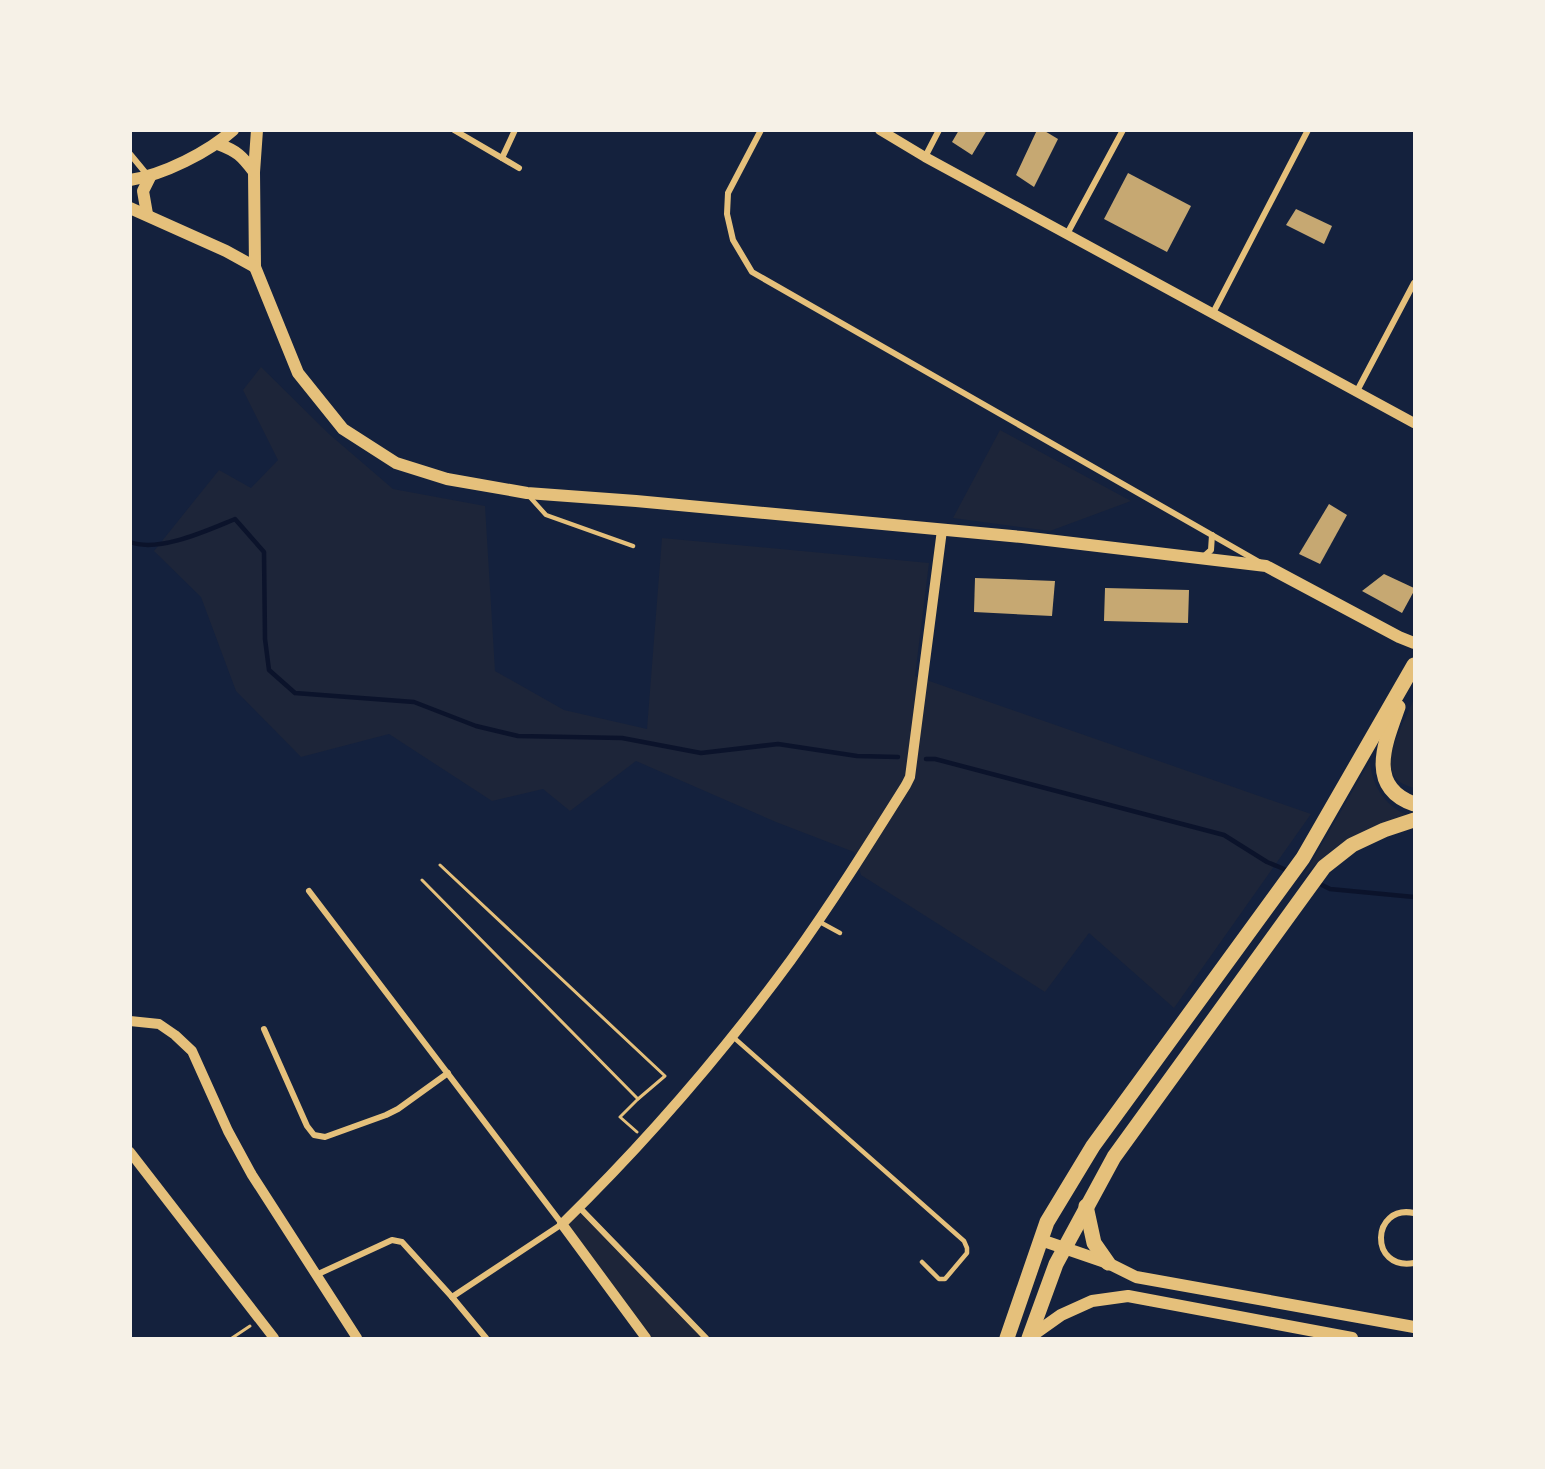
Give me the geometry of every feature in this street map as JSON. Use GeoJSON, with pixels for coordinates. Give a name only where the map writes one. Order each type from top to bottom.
{"type":"FeatureCollection","features":[{"type":"Feature","properties":{"kind":"main road"},"geometry":{"type":"LineString","coordinates":[[130,180],[150,177],[218,144],[233,130]]}},
{"type":"Feature","properties":{"kind":"main road"},"geometry":{"type":"LineString","coordinates":[[258,130],[254,172],[255,267],[298,373],[343,429],[396,463],[447,478],[527,493],[1022,537],[1266,566],[1414,643]]}},
{"type":"Feature","properties":{"kind":"main road"},"geometry":{"type":"LineString","coordinates":[[218,144],[241,155],[254,172]]}},
{"type":"Feature","properties":{"kind":"main road"},"geometry":{"type":"LineString","coordinates":[[147,214],[143,190],[150,177]]}},
{"type":"Feature","properties":{"kind":"main road"},"geometry":{"type":"LineString","coordinates":[[130,208],[226,251],[255,267]]}},
{"type":"Feature","properties":{"kind":"main road"},"geometry":{"type":"LineString","coordinates":[[1412,669],[1391,726],[1382,765],[1390,788],[1404,800],[1414,804]]}},
{"type":"Feature","properties":{"kind":"main road"},"geometry":{"type":"LineString","coordinates":[[1007,1338],[1047,1222],[1093,1146],[1303,858],[1412,669]]}},
{"type":"Feature","properties":{"kind":"main road"},"geometry":{"type":"LineString","coordinates":[[1030,1338],[1056,1264],[1114,1157],[1324,867],[1352,845],[1384,830],[1414,820]]}},
{"type":"Feature","properties":{"kind":"main road"},"geometry":{"type":"LineString","coordinates":[[1086,1206],[1094,1243],[1108,1263]]}},
{"type":"Feature","properties":{"kind":"main road"},"geometry":{"type":"LineString","coordinates":[[1041,1240],[1108,1263],[1136,1277],[1414,1327]]}},
{"type":"Feature","properties":{"kind":"main road"},"geometry":{"type":"LineString","coordinates":[[1030,1338],[1061,1315],[1092,1300],[1128,1296],[1352,1338]]}},
{"type":"Feature","properties":{"kind":"street"},"geometry":{"type":"LineString","coordinates":[[454,130],[519,168]]}},
{"type":"Feature","properties":{"kind":"street"},"geometry":{"type":"LineString","coordinates":[[502,158],[515,130]]}},
{"type":"Feature","properties":{"kind":"street"},"geometry":{"type":"LineString","coordinates":[[761,130],[728,193],[727,214],[733,240],[752,272],[1266,566]]}},
{"type":"Feature","properties":{"kind":"street"},"geometry":{"type":"LineString","coordinates":[[880,130],[925,157],[1414,423]]}},
{"type":"Feature","properties":{"kind":"street"},"geometry":{"type":"LineString","coordinates":[[925,157],[939,130]]}},
{"type":"Feature","properties":{"kind":"street"},"geometry":{"type":"LineString","coordinates":[[1067,234],[1123,130]]}},
{"type":"Feature","properties":{"kind":"street"},"geometry":{"type":"LineString","coordinates":[[1213,313],[1308,130]]}},
{"type":"Feature","properties":{"kind":"street"},"geometry":{"type":"LineString","coordinates":[[130,154],[150,177]]}},
{"type":"Feature","properties":{"kind":"street"},"geometry":{"type":"LineString","coordinates":[[1357,391],[1414,283]]}},
{"type":"Feature","properties":{"kind":"street"},"geometry":{"type":"LineString","coordinates":[[452,1297],[562,1224],[645,1138],[732,1036],[819,921],[855,866],[909,777],[942,530]]}},
{"type":"Feature","properties":{"kind":"street"},"geometry":{"type":"LineString","coordinates":[[1202,558],[1211,550],[1212,535]]}},
{"type":"Feature","properties":{"kind":"street"},"geometry":{"type":"LineString","coordinates":[[309,891],[646,1338]]}},
{"type":"Feature","properties":{"kind":"street"},"geometry":{"type":"LineString","coordinates":[[130,1021],[159,1023],[192,1051],[228,1131],[252,1175],[357,1338]]}},
{"type":"Feature","properties":{"kind":"street"},"geometry":{"type":"LineString","coordinates":[[264,1029],[307,1126],[314,1135],[325,1137],[386,1115],[398,1109],[447,1073]]}},
{"type":"Feature","properties":{"kind":"street"},"geometry":{"type":"LineString","coordinates":[[130,1152],[274,1338]]}},
{"type":"Feature","properties":{"kind":"street"},"geometry":{"type":"LineString","coordinates":[[579,1207],[706,1338]]}},
{"type":"Feature","properties":{"kind":"street"},"geometry":{"type":"LineString","coordinates":[[1414,1213],[1395,1214],[1383,1226],[1381,1234],[1384,1251],[1389,1258],[1405,1264],[1414,1263]]}},
{"type":"Feature","properties":{"kind":"street"},"geometry":{"type":"LineString","coordinates":[[315,1275],[392,1240],[402,1242],[486,1338]]}},
{"type":"Feature","properties":{"kind":"lane"},"geometry":{"type":"LineString","coordinates":[[527,493],[546,515],[633,546]]}},
{"type":"Feature","properties":{"kind":"lane"},"geometry":{"type":"LineString","coordinates":[[819,921],[840,933]]}},
{"type":"Feature","properties":{"kind":"lane"},"geometry":{"type":"LineString","coordinates":[[732,1036],[964,1241],[967,1248],[967,1253],[945,1279],[939,1279],[922,1262]]}},
{"type":"Feature","properties":{"kind":"path"},"geometry":{"type":"LineString","coordinates":[[440,865],[664,1076],[620,1117],[645,1138]]}},
{"type":"Feature","properties":{"kind":"path"},"geometry":{"type":"LineString","coordinates":[[422,880],[638,1099]]}},
{"type":"Feature","properties":{"kind":"path"},"geometry":{"type":"LineString","coordinates":[[232,1338],[260,1319]]}},
{"type":"Feature","properties":{"kind":"shaded area"},"geometry":{"type":"Polygon","coordinates":[[[261,367],[329,434],[393,489],[485,506],[495,671],[564,710],[647,729],[662,538],[929,563],[915,676],[1311,814],[1174,1008],[1089,933],[1045,992],[861,875],[854,852],[776,822],[636,761],[570,811],[543,789],[492,801],[389,734],[301,757],[236,691],[201,597],[154,551],[219,470],[251,488],[278,460],[243,390],[261,367]]]}},
{"type":"Feature","properties":{"kind":"shaded area"},"geometry":{"type":"Polygon","coordinates":[[[1000,430],[1131,501],[1050,531],[953,518],[1000,430]]]}},
{"type":"Feature","properties":{"kind":"shaded area"},"geometry":{"type":"Polygon","coordinates":[[[1414,698],[1414,788],[1400,782],[1392,773],[1391,761],[1397,735],[1414,698]]]}},
{"type":"Feature","properties":{"kind":"shaded area"},"geometry":{"type":"Polygon","coordinates":[[[1370,761],[1374,780],[1382,796],[1395,808],[1412,817],[1378,826],[1350,838],[1326,855],[1301,880],[1370,761]]]}},
{"type":"Feature","properties":{"kind":"shaded area"},"geometry":{"type":"Polygon","coordinates":[[[579,1207],[706,1338],[646,1338],[562,1224],[579,1207]]]}},
{"type":"Feature","properties":{"kind":"building"},"geometry":{"type":"Polygon","coordinates":[[[959,130],[987,130],[972,155],[952,142],[959,130]]]}},
{"type":"Feature","properties":{"kind":"building"},"geometry":{"type":"Polygon","coordinates":[[[1037,130],[1043,130],[1058,139],[1034,187],[1016,175],[1037,130]]]}},
{"type":"Feature","properties":{"kind":"building"},"geometry":{"type":"Polygon","coordinates":[[[1128,173],[1191,206],[1167,252],[1104,219],[1128,173]]]}},
{"type":"Feature","properties":{"kind":"building"},"geometry":{"type":"Polygon","coordinates":[[[1296,209],[1332,226],[1324,244],[1286,225],[1296,209]]]}},
{"type":"Feature","properties":{"kind":"building"},"geometry":{"type":"Polygon","coordinates":[[[1329,504],[1347,515],[1320,564],[1299,554],[1329,504]]]}},
{"type":"Feature","properties":{"kind":"building"},"geometry":{"type":"Polygon","coordinates":[[[1384,574],[1414,588],[1402,613],[1362,591],[1384,574]]]}},
{"type":"Feature","properties":{"kind":"building"},"geometry":{"type":"Polygon","coordinates":[[[975,578],[1055,581],[1052,616],[974,612],[975,578]]]}},
{"type":"Feature","properties":{"kind":"building"},"geometry":{"type":"Polygon","coordinates":[[[1105,588],[1189,590],[1188,623],[1104,621],[1105,588]]]}},
{"type":"Feature","properties":{"kind":"waterway"},"geometry":{"type":"LineString","coordinates":[[130,542],[155,545],[183,539],[235,519],[264,552],[265,639],[269,670],[295,693],[414,702],[476,726],[518,736],[622,738],[701,753],[778,744],[857,756],[898,757]]}},
{"type":"Feature","properties":{"kind":"waterway"},"geometry":{"type":"LineString","coordinates":[[926,759],[935,759],[1224,835],[1267,862],[1284,869]]}},
{"type":"Feature","properties":{"kind":"waterway"},"geometry":{"type":"LineString","coordinates":[[1322,885],[1330,889],[1414,897]]}}]}
